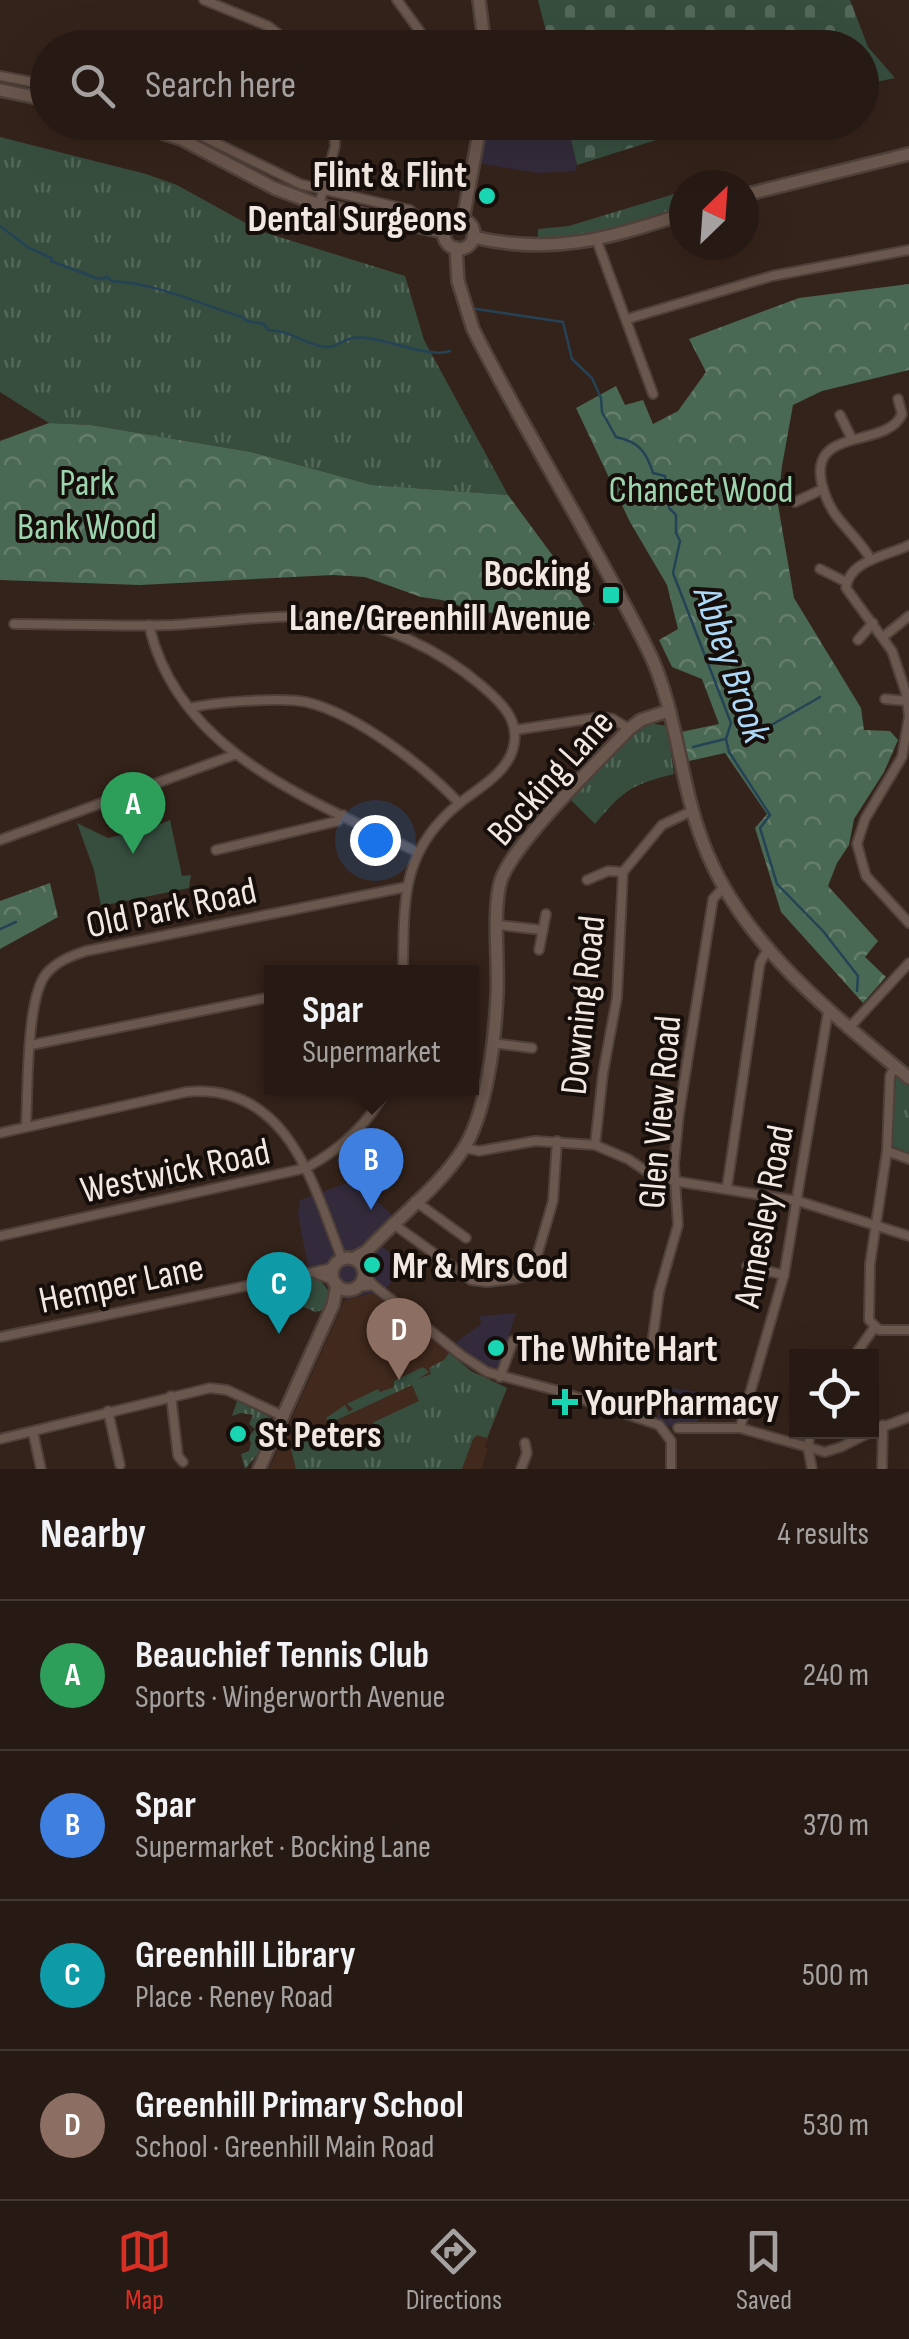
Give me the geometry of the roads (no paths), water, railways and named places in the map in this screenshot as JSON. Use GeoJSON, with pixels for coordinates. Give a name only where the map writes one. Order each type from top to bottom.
{"type":"FeatureCollection","features":[{"type":"Feature","properties":{"kind":"street"},"geometry":{"type":"LineString","coordinates":[[204,0],[273,30]]}},
{"type":"Feature","properties":{"kind":"street"},"geometry":{"type":"LineString","coordinates":[[397,0],[419,30]]}},
{"type":"Feature","properties":{"kind":"street"},"geometry":{"type":"LineString","coordinates":[[478,0],[482,30]]}},
{"type":"Feature","properties":{"kind":"street"},"geometry":{"type":"LineString","coordinates":[[0,76],[30,82]]}},
{"type":"Feature","properties":{"kind":"street"},"geometry":{"type":"LineString","coordinates":[[0,90],[30,96]]}},
{"type":"Feature","properties":{"kind":"street"},"geometry":{"type":"LineString","coordinates":[[182,140],[274,188],[320,205],[444,232]]}},
{"type":"Feature","properties":{"kind":"street"},"geometry":{"type":"LineString","coordinates":[[210,140],[283,176],[410,210],[418,218],[418,226]]}},
{"type":"Feature","properties":{"kind":"street"},"geometry":{"type":"LineString","coordinates":[[320,205],[334,140]]}},
{"type":"Feature","properties":{"kind":"street"},"geometry":{"type":"LineString","coordinates":[[463,220],[478,140]]}},
{"type":"Feature","properties":{"kind":"street"},"geometry":{"type":"LineString","coordinates":[[759,190],[909,154]]}},
{"type":"Feature","properties":{"kind":"street"},"geometry":{"type":"LineString","coordinates":[[473,237],[541,246],[597,241],[669,219]]}},
{"type":"Feature","properties":{"kind":"street"},"geometry":{"type":"LineString","coordinates":[[463,220],[471,226],[473,237],[467,246],[456,248],[447,243],[444,232],[452,221],[463,220]]}},
{"type":"Feature","properties":{"kind":"street"},"geometry":{"type":"LineString","coordinates":[[597,241],[654,394]]}},
{"type":"Feature","properties":{"kind":"street","name":"Bocking Lane"},"geometry":{"type":"LineString","coordinates":[[348,1274],[465,1148],[492,1042],[502,880],[515,854],[630,729],[641,720],[668,711],[649,652],[473,330],[458,281],[456,248]]}},
{"type":"Feature","properties":{"kind":"street"},"geometry":{"type":"LineString","coordinates":[[626,318],[772,276],[909,250]]}},
{"type":"Feature","properties":{"kind":"street"},"geometry":{"type":"LineString","coordinates":[[871,560],[836,516],[823,489],[823,458],[852,439],[895,424],[902,414],[898,399]]}},
{"type":"Feature","properties":{"kind":"street"},"geometry":{"type":"LineString","coordinates":[[840,415],[852,439]]}},
{"type":"Feature","properties":{"kind":"street"},"geometry":{"type":"LineString","coordinates":[[795,502],[823,489]]}},
{"type":"Feature","properties":{"kind":"street"},"geometry":{"type":"LineString","coordinates":[[909,545],[871,560],[850,574],[846,582],[852,600],[892,650],[906,684],[909,716],[902,757],[865,819],[857,844],[866,876],[909,923]]}},
{"type":"Feature","properties":{"kind":"street"},"geometry":{"type":"LineString","coordinates":[[820,569],[846,582]]}},
{"type":"Feature","properties":{"kind":"street"},"geometry":{"type":"LineString","coordinates":[[883,636],[909,616]]}},
{"type":"Feature","properties":{"kind":"street"},"geometry":{"type":"LineString","coordinates":[[14,624],[149,626],[312,617],[367,626],[413,642],[461,670],[504,708],[516,730],[514,746],[504,766],[435,827],[417,852],[406,887],[401,965]]}},
{"type":"Feature","properties":{"kind":"street"},"geometry":{"type":"LineString","coordinates":[[858,640],[873,623]]}},
{"type":"Feature","properties":{"kind":"street"},"geometry":{"type":"LineString","coordinates":[[149,626],[168,676],[190,708],[234,754],[268,779],[417,852]]}},
{"type":"Feature","properties":{"kind":"street"},"geometry":{"type":"LineString","coordinates":[[885,699],[908,701]]}},
{"type":"Feature","properties":{"kind":"street"},"geometry":{"type":"LineString","coordinates":[[190,708],[291,700],[316,704],[398,752],[460,804]]}},
{"type":"Feature","properties":{"kind":"street"},"geometry":{"type":"LineString","coordinates":[[668,711],[692,811],[724,888],[769,947],[828,1012],[909,1078]]}},
{"type":"Feature","properties":{"kind":"street"},"geometry":{"type":"LineString","coordinates":[[516,730],[601,718],[613,718],[630,729]]}},
{"type":"Feature","properties":{"kind":"street"},"geometry":{"type":"LineString","coordinates":[[0,840],[234,754]]}},
{"type":"Feature","properties":{"kind":"street"},"geometry":{"type":"LineString","coordinates":[[588,880],[608,871],[622,872],[662,825],[692,811]]}},
{"type":"Feature","properties":{"kind":"street"},"geometry":{"type":"LineString","coordinates":[[216,850],[338,821],[344,816]]}},
{"type":"Feature","properties":{"kind":"street","name":"Downing Road"},"geometry":{"type":"LineString","coordinates":[[595,1145],[602,1073],[617,998],[622,872]]}},
{"type":"Feature","properties":{"kind":"street","name":"Old Park Road"},"geometry":{"type":"LineString","coordinates":[[26,1127],[34,1001],[40,983],[54,966],[73,955],[406,887]]}},
{"type":"Feature","properties":{"kind":"street","name":"Glen View Road"},"geometry":{"type":"LineString","coordinates":[[652,1344],[659,1292],[678,1224],[674,1181],[682,1096],[712,907],[724,888]]}},
{"type":"Feature","properties":{"kind":"street"},"geometry":{"type":"LineString","coordinates":[[539,950],[546,914]]}},
{"type":"Feature","properties":{"kind":"street"},"geometry":{"type":"LineString","coordinates":[[498,925],[543,930]]}},
{"type":"Feature","properties":{"kind":"street"},"geometry":{"type":"LineString","coordinates":[[727,1187],[760,963],[769,947]]}},
{"type":"Feature","properties":{"kind":"street"},"geometry":{"type":"LineString","coordinates":[[848,1030],[909,963]]}},
{"type":"Feature","properties":{"kind":"street"},"geometry":{"type":"LineString","coordinates":[[31,1045],[264,999]]}},
{"type":"Feature","properties":{"kind":"street","name":"Annesley Road"},"geometry":{"type":"LineString","coordinates":[[740,1428],[784,1274],[828,1012]]}},
{"type":"Feature","properties":{"kind":"street"},"geometry":{"type":"LineString","coordinates":[[492,1042],[532,1048]]}},
{"type":"Feature","properties":{"kind":"street"},"geometry":{"type":"LineString","coordinates":[[874,1328],[869,1320],[868,1295],[894,1066]]}},
{"type":"Feature","properties":{"kind":"street"},"geometry":{"type":"LineString","coordinates":[[0,1132],[162,1096],[212,1091],[240,1099],[266,1114],[287,1135],[306,1168],[348,1274],[373,1285],[461,1355],[500,1377],[556,1390],[659,1425],[671,1441],[670,1469]]}},
{"type":"Feature","properties":{"kind":"street","name":"Westwick Road"},"geometry":{"type":"LineString","coordinates":[[0,1236],[306,1168],[349,1140],[383,1095]]}},
{"type":"Feature","properties":{"kind":"street"},"geometry":{"type":"LineString","coordinates":[[392,1224],[471,1280],[486,1282],[528,1275],[553,1201],[556,1141]]}},
{"type":"Feature","properties":{"kind":"street"},"geometry":{"type":"LineString","coordinates":[[465,1148],[479,1151],[556,1141],[595,1145],[649,1173],[674,1181],[798,1201],[909,1236]]}},
{"type":"Feature","properties":{"kind":"street"},"geometry":{"type":"LineString","coordinates":[[886,1150],[909,1158]]}},
{"type":"Feature","properties":{"kind":"street"},"geometry":{"type":"LineString","coordinates":[[415,1201],[466,1238]]}},
{"type":"Feature","properties":{"kind":"street"},"geometry":{"type":"LineString","coordinates":[[747,1266],[784,1274]]}},
{"type":"Feature","properties":{"kind":"street","name":"Hemper Lane"},"geometry":{"type":"LineString","coordinates":[[0,1337],[312,1274],[348,1274]]}},
{"type":"Feature","properties":{"kind":"street"},"geometry":{"type":"LineString","coordinates":[[259,1469],[348,1274]]}},
{"type":"Feature","properties":{"kind":"street"},"geometry":{"type":"LineString","coordinates":[[874,1328],[909,1330]]}},
{"type":"Feature","properties":{"kind":"street"},"geometry":{"type":"LineString","coordinates":[[859,1349],[874,1328]]}},
{"type":"Feature","properties":{"kind":"street"},"geometry":{"type":"LineString","coordinates":[[500,1377],[513,1341]]}},
{"type":"Feature","properties":{"kind":"street"},"geometry":{"type":"LineString","coordinates":[[0,1440],[216,1388],[283,1416]]}},
{"type":"Feature","properties":{"kind":"street"},"geometry":{"type":"LineString","coordinates":[[171,1396],[178,1456],[184,1462]]}},
{"type":"Feature","properties":{"kind":"street"},"geometry":{"type":"LineString","coordinates":[[108,1412],[120,1465]]}},
{"type":"Feature","properties":{"kind":"street"},"geometry":{"type":"LineString","coordinates":[[879,1427],[909,1417]]}},
{"type":"Feature","properties":{"kind":"street"},"geometry":{"type":"LineString","coordinates":[[882,1469],[883,1425]]}},
{"type":"Feature","properties":{"kind":"street"},"geometry":{"type":"LineString","coordinates":[[678,1428],[740,1428],[808,1448],[833,1450],[855,1439]]}},
{"type":"Feature","properties":{"kind":"street"},"geometry":{"type":"LineString","coordinates":[[32,1432],[41,1469]]}},
{"type":"Feature","properties":{"kind":"street"},"geometry":{"type":"LineString","coordinates":[[809,1439],[812,1469]]}},
{"type":"Feature","properties":{"kind":"street"},"geometry":{"type":"LineString","coordinates":[[521,1469],[527,1453],[524,1443]]}},
{"type":"Feature","properties":{"kind":"waterway","name":"Abbey Brook"},"geometry":{"type":"LineString","coordinates":[[0,226],[29,248],[52,258],[51,261],[99,279],[108,277],[111,281],[178,295],[313,344],[329,347],[361,338],[423,351],[450,351]]}},
{"type":"Feature","properties":{"kind":"waterway","name":"Abbey Brook"},"geometry":{"type":"LineString","coordinates":[[476,309],[563,322],[572,359],[592,378],[602,412],[616,437],[636,445],[653,473],[665,476],[669,508],[676,515],[680,541],[673,573],[731,723],[726,739],[729,752],[770,815],[760,828],[777,884],[823,931],[858,976],[857,991]]}},
{"type":"Feature","properties":{"kind":"waterway"},"geometry":{"type":"LineString","coordinates":[[739,731],[747,739],[820,697]]}},
{"type":"Feature","properties":{"kind":"waterway"},"geometry":{"type":"LineString","coordinates":[[693,747],[725,739]]}},
{"type":"Feature","properties":{"kind":"waterway"},"geometry":{"type":"LineString","coordinates":[[0,929],[16,922]]}},
{"type":"Feature","properties":{"kind":"place","name":"Flint & Flint Dental Surgeons"},"geometry":{"type":"Point","coordinates":[487,196]}},
{"type":"Feature","properties":{"kind":"place","name":"Bocking Lane/Greenhill Avenue"},"geometry":{"type":"Point","coordinates":[611,595]}},
{"type":"Feature","properties":{"kind":"place","name":"Beauchief Tennis Club"},"geometry":{"type":"Point","coordinates":[133,854]}},
{"type":"Feature","properties":{"kind":"place","name":"Spar"},"geometry":{"type":"Point","coordinates":[371,1210]}},
{"type":"Feature","properties":{"kind":"place","name":"Mr & Mrs Cod"},"geometry":{"type":"Point","coordinates":[372,1265]}},
{"type":"Feature","properties":{"kind":"place","name":"Greenhill Library"},"geometry":{"type":"Point","coordinates":[279,1334]}},
{"type":"Feature","properties":{"kind":"place","name":"The White Hart"},"geometry":{"type":"Point","coordinates":[496,1348]}},
{"type":"Feature","properties":{"kind":"place","name":"Greenhill Primary School"},"geometry":{"type":"Point","coordinates":[399,1380]}},
{"type":"Feature","properties":{"kind":"place","name":"YourPharmacy"},"geometry":{"type":"Point","coordinates":[565,1402]}},
{"type":"Feature","properties":{"kind":"place","name":"St Peters"},"geometry":{"type":"Point","coordinates":[238,1434]}},
{"type":"Feature","properties":{"kind":"park label","name":"Chancet Wood"},"geometry":{"type":"Point","coordinates":[701,489]}},
{"type":"Feature","properties":{"kind":"park label","name":"Park Bank Wood"},"geometry":{"type":"Point","coordinates":[87,504]}}]}
